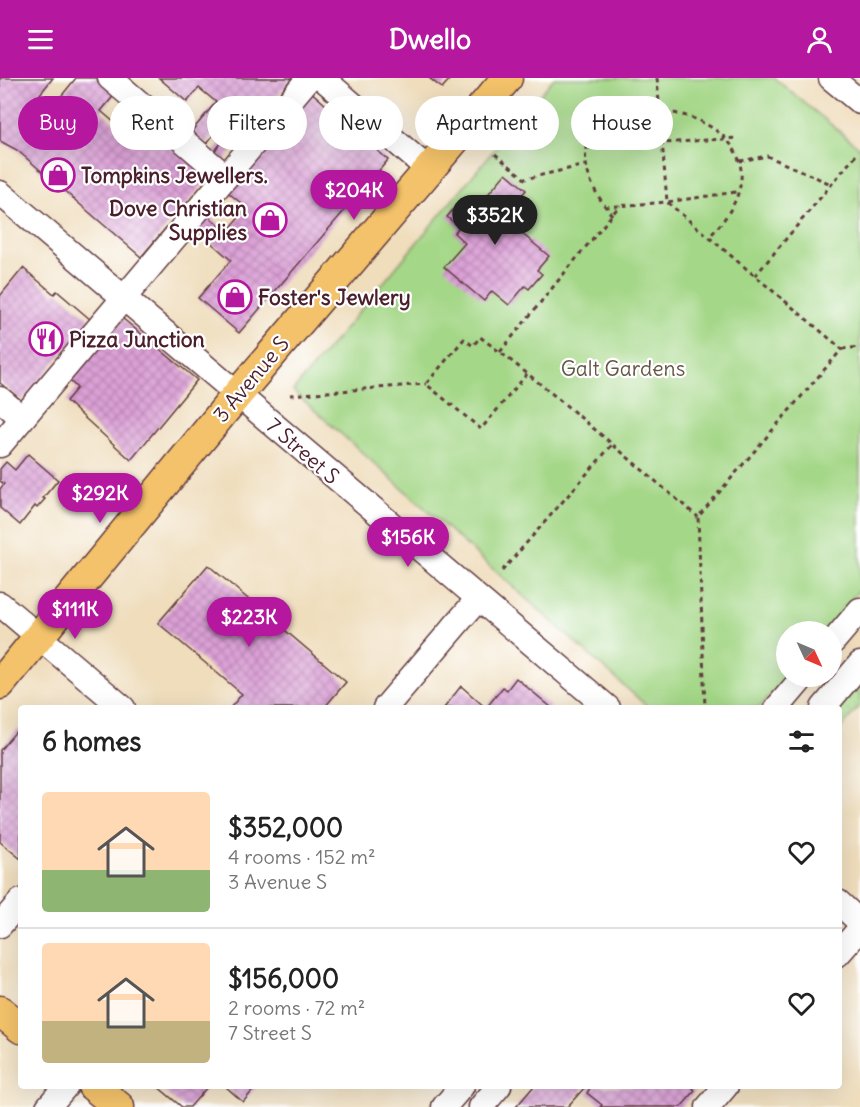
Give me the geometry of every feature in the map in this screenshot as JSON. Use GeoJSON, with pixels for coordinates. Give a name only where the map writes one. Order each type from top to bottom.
{"type":"FeatureCollection","features":[{"type":"Feature","properties":{"kind":"main road","name":"3 Avenue S"},"geometry":{"type":"LineString","coordinates":[[0,684],[237,395],[507,78]]}},
{"type":"Feature","properties":{"kind":"main road"},"geometry":{"type":"LineString","coordinates":[[0,1011],[18,1026]]}},
{"type":"Feature","properties":{"kind":"main road"},"geometry":{"type":"LineString","coordinates":[[97,1089],[119,1107]]}},
{"type":"Feature","properties":{"kind":"street"},"geometry":{"type":"LineString","coordinates":[[110,78],[226,177]]}},
{"type":"Feature","properties":{"kind":"street"},"geometry":{"type":"LineString","coordinates":[[0,445],[309,78]]}},
{"type":"Feature","properties":{"kind":"street"},"geometry":{"type":"LineString","coordinates":[[322,78],[429,170]]}},
{"type":"Feature","properties":{"kind":"street"},"geometry":{"type":"LineString","coordinates":[[831,78],[860,102]]}},
{"type":"Feature","properties":{"kind":"street","name":"7 Street S"},"geometry":{"type":"LineString","coordinates":[[0,193],[477,600],[604,705]]}},
{"type":"Feature","properties":{"kind":"street"},"geometry":{"type":"LineString","coordinates":[[0,399],[22,418]]}},
{"type":"Feature","properties":{"kind":"street"},"geometry":{"type":"LineString","coordinates":[[388,705],[477,600]]}},
{"type":"Feature","properties":{"kind":"street"},"geometry":{"type":"LineString","coordinates":[[0,604],[119,705]]}},
{"type":"Feature","properties":{"kind":"street"},"geometry":{"type":"LineString","coordinates":[[842,631],[860,610]]}},
{"type":"Feature","properties":{"kind":"street"},"geometry":{"type":"LineString","coordinates":[[826,705],[860,664]]}},
{"type":"Feature","properties":{"kind":"street"},"geometry":{"type":"LineString","coordinates":[[780,705],[795,687]]}},
{"type":"Feature","properties":{"kind":"street"},"geometry":{"type":"LineString","coordinates":[[0,926],[18,905]]}},
{"type":"Feature","properties":{"kind":"street"},"geometry":{"type":"LineString","coordinates":[[842,906],[860,922]]}},
{"type":"Feature","properties":{"kind":"street"},"geometry":{"type":"LineString","coordinates":[[842,949],[860,929]]}},
{"type":"Feature","properties":{"kind":"street"},"geometry":{"type":"LineString","coordinates":[[48,1107],[63,1089]]}},
{"type":"Feature","properties":{"kind":"street"},"geometry":{"type":"LineString","coordinates":[[444,1107],[459,1089]]}},
{"type":"Feature","properties":{"kind":"street"},"geometry":{"type":"LineString","coordinates":[[481,1107],[496,1089]]}},
{"type":"Feature","properties":{"kind":"street"},"geometry":{"type":"LineString","coordinates":[[708,1107],[723,1089]]}},
{"type":"Feature","properties":{"kind":"path"},"geometry":{"type":"LineString","coordinates":[[649,83],[657,80],[666,82]]}},
{"type":"Feature","properties":{"kind":"path"},"geometry":{"type":"LineString","coordinates":[[657,80],[658,96]]}},
{"type":"Feature","properties":{"kind":"path"},"geometry":{"type":"LineString","coordinates":[[709,237],[733,206],[740,161],[738,138],[733,130]]}},
{"type":"Feature","properties":{"kind":"path"},"geometry":{"type":"LineString","coordinates":[[673,141],[738,138]]}},
{"type":"Feature","properties":{"kind":"path"},"geometry":{"type":"LineString","coordinates":[[586,150],[585,165],[592,189],[612,215]]}},
{"type":"Feature","properties":{"kind":"path"},"geometry":{"type":"LineString","coordinates":[[663,150],[667,202],[842,349]]}},
{"type":"Feature","properties":{"kind":"path"},"geometry":{"type":"LineString","coordinates":[[495,154],[525,179],[585,165]]}},
{"type":"Feature","properties":{"kind":"path"},"geometry":{"type":"LineString","coordinates":[[755,276],[856,155]]}},
{"type":"Feature","properties":{"kind":"path"},"geometry":{"type":"LineString","coordinates":[[740,161],[767,156],[831,184]]}},
{"type":"Feature","properties":{"kind":"path"},"geometry":{"type":"LineString","coordinates":[[605,207],[667,202],[736,192]]}},
{"type":"Feature","properties":{"kind":"path"},"geometry":{"type":"LineString","coordinates":[[500,352],[620,205]]}},
{"type":"Feature","properties":{"kind":"path"},"geometry":{"type":"LineString","coordinates":[[426,384],[464,339],[473,346],[480,337],[698,517]]}},
{"type":"Feature","properties":{"kind":"path"},"geometry":{"type":"LineString","coordinates":[[705,705],[698,517],[842,349],[860,347]]}},
{"type":"Feature","properties":{"kind":"path"},"geometry":{"type":"LineString","coordinates":[[290,395],[426,384],[481,429],[527,374]]}},
{"type":"Feature","properties":{"kind":"path"},"geometry":{"type":"LineString","coordinates":[[502,571],[612,445]]}},
{"type":"Feature","properties":{"kind":"green space","name":"Galt Gardens"},"geometry":{"type":"Polygon","coordinates":[[[554,78],[774,78],[860,148],[860,589],[833,621],[776,621],[777,687],[762,705],[646,705],[293,391],[494,150],[559,150],[559,96],[539,96],[554,78]]]}},
{"type":"Feature","properties":{"kind":"green space"},"geometry":{"type":"Polygon","coordinates":[[[860,681],[860,705],[842,727],[840,705],[860,681]]]}},
{"type":"Feature","properties":{"kind":"building"},"geometry":{"type":"Polygon","coordinates":[[[0,78],[53,78],[40,94],[43,96],[18,96],[18,150],[98,150],[98,96],[61,96],[76,78],[98,78],[116,93],[110,96],[110,100],[101,111],[110,119],[110,150],[183,150],[212,174],[141,257],[17,150],[0,141],[0,78]]]}},
{"type":"Feature","properties":{"kind":"building"},"geometry":{"type":"Polygon","coordinates":[[[159,78],[292,78],[277,96],[209,96],[199,88],[192,96],[180,96],[159,78]]]}},
{"type":"Feature","properties":{"kind":"building"},"geometry":{"type":"Polygon","coordinates":[[[429,78],[451,78],[442,88],[429,78]]]}},
{"type":"Feature","properties":{"kind":"building"},"geometry":{"type":"Polygon","coordinates":[[[308,89],[319,99],[319,150],[377,150],[388,160],[239,333],[198,298],[231,260],[193,227],[205,213],[227,232],[247,208],[225,190],[260,150],[307,150],[307,96],[302,96],[308,89]]]}},
{"type":"Feature","properties":{"kind":"building"},"geometry":{"type":"Polygon","coordinates":[[[207,113],[206,144],[195,135],[195,127],[207,113]]]}},
{"type":"Feature","properties":{"kind":"building"},"geometry":{"type":"Polygon","coordinates":[[[215,150],[233,150],[224,161],[213,153],[215,150]]]}},
{"type":"Feature","properties":{"kind":"building"},"geometry":{"type":"Polygon","coordinates":[[[506,173],[526,190],[503,218],[549,256],[537,270],[542,274],[529,289],[525,286],[509,305],[492,291],[484,301],[444,267],[465,243],[454,233],[459,227],[447,217],[461,200],[474,211],[506,173]]]}},
{"type":"Feature","properties":{"kind":"building","name":"Pizza Junction"},"geometry":{"type":"Polygon","coordinates":[[[23,268],[54,294],[57,291],[91,320],[22,401],[0,383],[0,296],[23,268]]]}},
{"type":"Feature","properties":{"kind":"building"},"geometry":{"type":"Polygon","coordinates":[[[116,313],[197,380],[131,460],[66,401],[77,388],[67,378],[116,313]]]}},
{"type":"Feature","properties":{"kind":"building"},"geometry":{"type":"Polygon","coordinates":[[[28,454],[58,480],[43,498],[45,499],[37,508],[35,506],[20,525],[0,508],[0,489],[4,484],[0,481],[0,469],[6,462],[15,470],[28,454]]]}},
{"type":"Feature","properties":{"kind":"building"},"geometry":{"type":"Polygon","coordinates":[[[208,565],[346,682],[327,705],[233,705],[242,694],[158,623],[208,565]]]}},
{"type":"Feature","properties":{"kind":"building"},"geometry":{"type":"Polygon","coordinates":[[[516,678],[548,705],[488,705],[503,687],[507,690],[516,678]]]}},
{"type":"Feature","properties":{"kind":"building"},"geometry":{"type":"Polygon","coordinates":[[[461,686],[483,705],[446,705],[461,686]]]}},
{"type":"Feature","properties":{"kind":"building"},"geometry":{"type":"Polygon","coordinates":[[[18,729],[18,857],[0,842],[0,750],[18,729]]]}},
{"type":"Feature","properties":{"kind":"building"},"geometry":{"type":"Polygon","coordinates":[[[161,1089],[205,1089],[190,1107],[182,1107],[161,1089]]]}},
{"type":"Feature","properties":{"kind":"building"},"geometry":{"type":"Polygon","coordinates":[[[228,1089],[254,1089],[243,1102],[228,1089]]]}},
{"type":"Feature","properties":{"kind":"building"},"geometry":{"type":"Polygon","coordinates":[[[531,1089],[583,1089],[567,1107],[516,1107],[531,1089]]]}},
{"type":"Feature","properties":{"kind":"building"},"geometry":{"type":"Polygon","coordinates":[[[589,1089],[694,1089],[695,1091],[681,1107],[600,1107],[602,1105],[587,1093],[589,1089]]]}},
{"type":"Feature","properties":{"kind":"place","name":"Tompkins Jewellers."},"geometry":{"type":"Point","coordinates":[58,175]}},
{"type":"Feature","properties":{"kind":"place","name":"Dove Christian Supplies"},"geometry":{"type":"Point","coordinates":[270,220]}},
{"type":"Feature","properties":{"kind":"place","name":"Foster's Jewlery"},"geometry":{"type":"Point","coordinates":[235,297]}},
{"type":"Feature","properties":{"kind":"place","name":"Pizza Junction"},"geometry":{"type":"Point","coordinates":[46,339]}}]}
